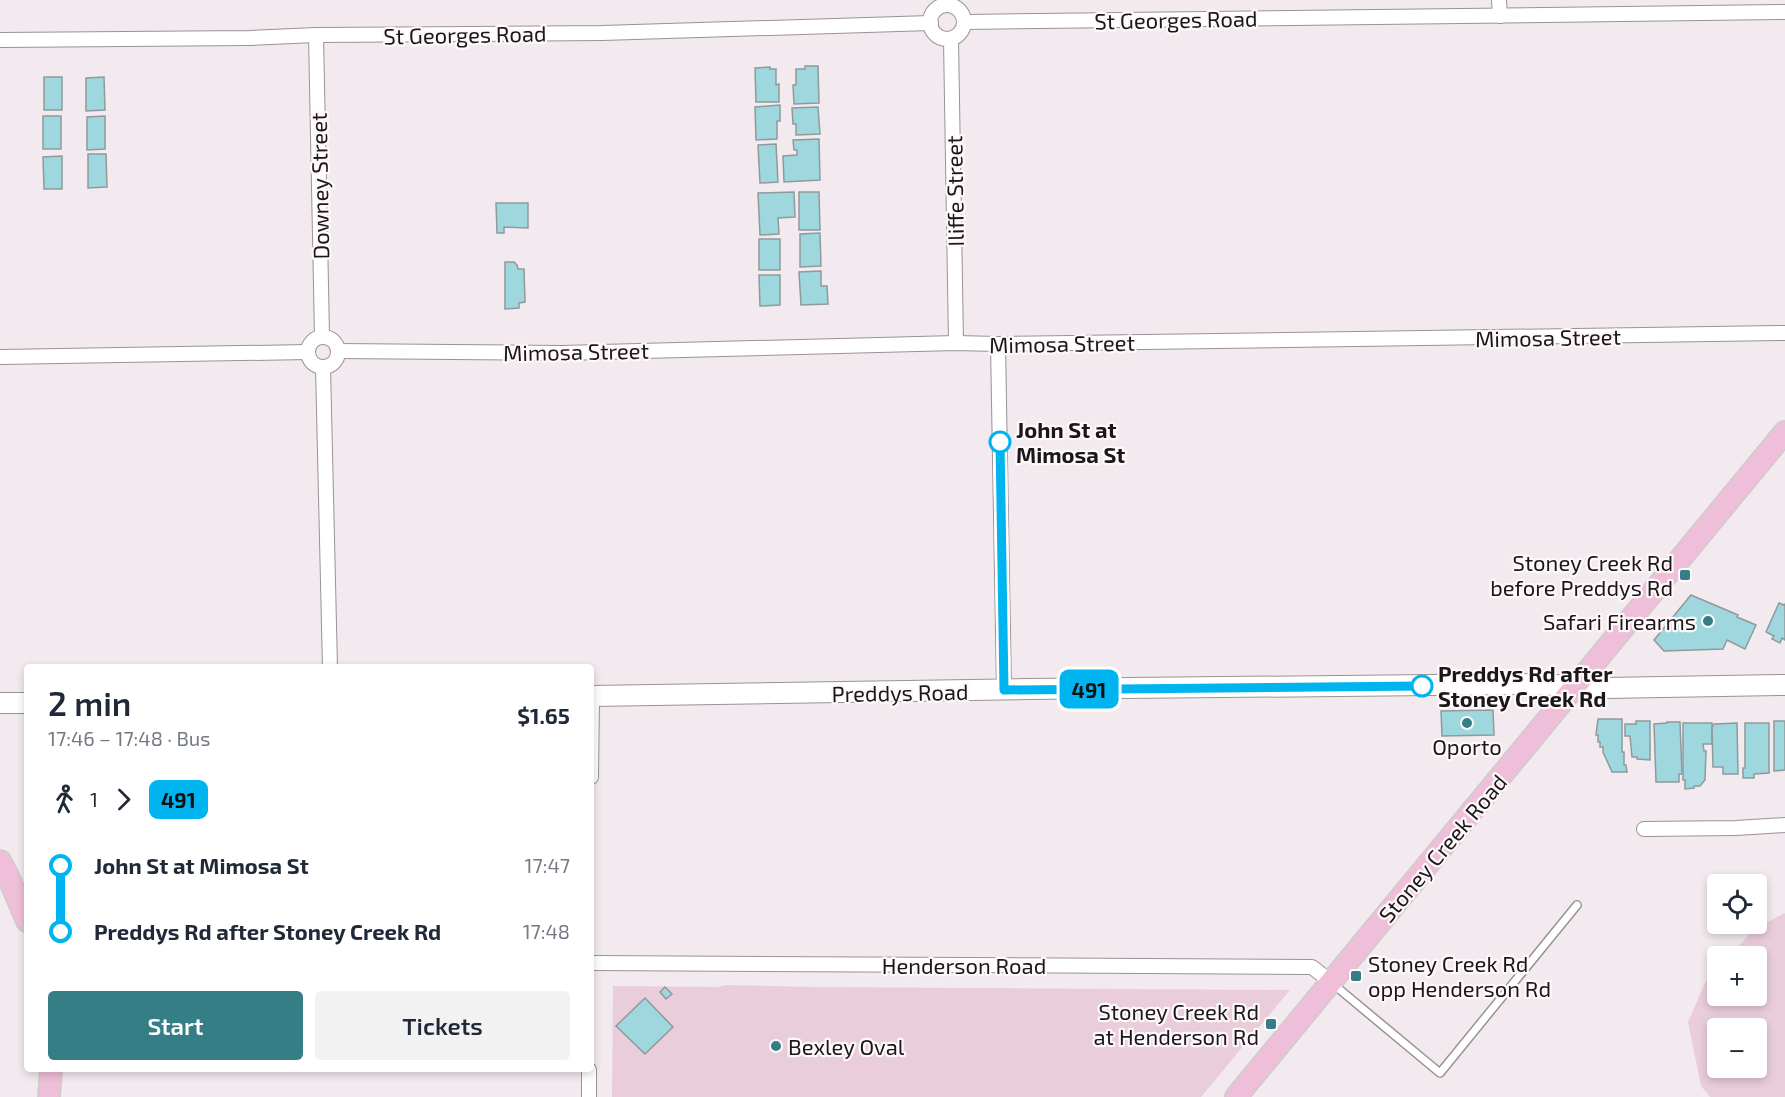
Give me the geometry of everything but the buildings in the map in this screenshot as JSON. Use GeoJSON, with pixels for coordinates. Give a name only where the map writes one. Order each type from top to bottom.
{"type":"FeatureCollection","features":[{"type":"Feature","properties":{"kind":"main road","name":"Stoney Creek Road"},"geometry":{"type":"LineString","coordinates":[[1236,1097],[1785,432]]}},
{"type":"Feature","properties":{"kind":"main road","name":"Preddys Road"},"geometry":{"type":"LineString","coordinates":[[594,696],[1514,685],[1605,688],[1785,685]]}},
{"type":"Feature","properties":{"kind":"main road"},"geometry":{"type":"LineString","coordinates":[[0,703],[24,703]]}},
{"type":"Feature","properties":{"kind":"main road"},"geometry":{"type":"LineString","coordinates":[[0,861],[24,914]]}},
{"type":"Feature","properties":{"kind":"main road"},"geometry":{"type":"LineString","coordinates":[[49,1097],[51,1072]]}},
{"type":"Feature","properties":{"kind":"street"},"geometry":{"type":"LineString","coordinates":[[1499,0],[1500,16]]}},
{"type":"Feature","properties":{"kind":"street"},"geometry":{"type":"LineString","coordinates":[[947,3],[960,12],[964,22],[961,32],[951,39],[937,36],[931,23],[931,18],[937,9],[947,3]]}},
{"type":"Feature","properties":{"kind":"street","name":"St Georges Road"},"geometry":{"type":"LineString","coordinates":[[964,22],[1785,12]]}},
{"type":"Feature","properties":{"kind":"street","name":"St Georges Road"},"geometry":{"type":"LineString","coordinates":[[0,40],[602,33],[931,23]]}},
{"type":"Feature","properties":{"kind":"street","name":"Downey Street"},"geometry":{"type":"LineString","coordinates":[[316,35],[322,336]]}},
{"type":"Feature","properties":{"kind":"street","name":"Iliffe Street"},"geometry":{"type":"LineString","coordinates":[[951,39],[956,343]]}},
{"type":"Feature","properties":{"kind":"street","name":"Mimosa Street"},"geometry":{"type":"LineString","coordinates":[[338,351],[562,353],[956,343],[1785,333]]}},
{"type":"Feature","properties":{"kind":"street"},"geometry":{"type":"LineString","coordinates":[[322,336],[333,340],[338,351],[335,362],[323,367],[311,362],[308,352],[312,341],[322,336]]}},
{"type":"Feature","properties":{"kind":"street"},"geometry":{"type":"LineString","coordinates":[[998,344],[1004,690]]}},
{"type":"Feature","properties":{"kind":"street"},"geometry":{"type":"LineString","coordinates":[[0,357],[308,352]]}},
{"type":"Feature","properties":{"kind":"street"},"geometry":{"type":"LineString","coordinates":[[323,367],[330,664]]}},
{"type":"Feature","properties":{"kind":"street"},"geometry":{"type":"LineString","coordinates":[[1644,829],[1785,825]]}},
{"type":"Feature","properties":{"kind":"street","name":"Henderson Road"},"geometry":{"type":"LineString","coordinates":[[594,963],[1312,967],[1331,982]]}},
{"type":"Feature","properties":{"kind":"street"},"geometry":{"type":"LineString","coordinates":[[589,1072],[589,1097]]}},
{"type":"Feature","properties":{"kind":"lane"},"geometry":{"type":"LineString","coordinates":[[1331,982],[1440,1073],[1577,905]]}},
{"type":"Feature","properties":{"kind":"shaded area"},"geometry":{"type":"Polygon","coordinates":[[[1785,913],[1785,1097],[1710,1097],[1701,1086],[1688,1022],[1705,983],[1707,981],[1707,1006],[1767,1006],[1767,946],[1739,946],[1750,934],[1767,934],[1767,922],[1785,913]]]}},
{"type":"Feature","properties":{"kind":"shaded area"},"geometry":{"type":"Polygon","coordinates":[[[726,985],[1290,990],[1201,1097],[612,1097],[613,986],[719,987],[726,985]]]}},
{"type":"Feature","properties":{"kind":"bus line","name":"491"},"geometry":{"type":"LineString","coordinates":[[1000,442],[1004,690],[1422,686]]}},
{"type":"Feature","properties":{"kind":"place","name":"John St at Mimosa St"},"geometry":{"type":"Point","coordinates":[1000,442]}},
{"type":"Feature","properties":{"kind":"place","name":"Stoney Creek Rd before Preddys Rd"},"geometry":{"type":"Point","coordinates":[1685,575]}},
{"type":"Feature","properties":{"kind":"place","name":"Safari Firearms"},"geometry":{"type":"Point","coordinates":[1708,621]}},
{"type":"Feature","properties":{"kind":"place","name":"Preddys Rd after Stoney Creek Rd"},"geometry":{"type":"Point","coordinates":[1422,686]}},
{"type":"Feature","properties":{"kind":"place","name":"Oporto"},"geometry":{"type":"Point","coordinates":[1467,723]}},
{"type":"Feature","properties":{"kind":"place","name":"Stoney Creek Rd opp Henderson Rd"},"geometry":{"type":"Point","coordinates":[1356,976]}},
{"type":"Feature","properties":{"kind":"place","name":"Stoney Creek Rd at Henderson Rd"},"geometry":{"type":"Point","coordinates":[1271,1024]}},
{"type":"Feature","properties":{"kind":"place","name":"Bexley Oval"},"geometry":{"type":"Point","coordinates":[776,1046]}}]}
